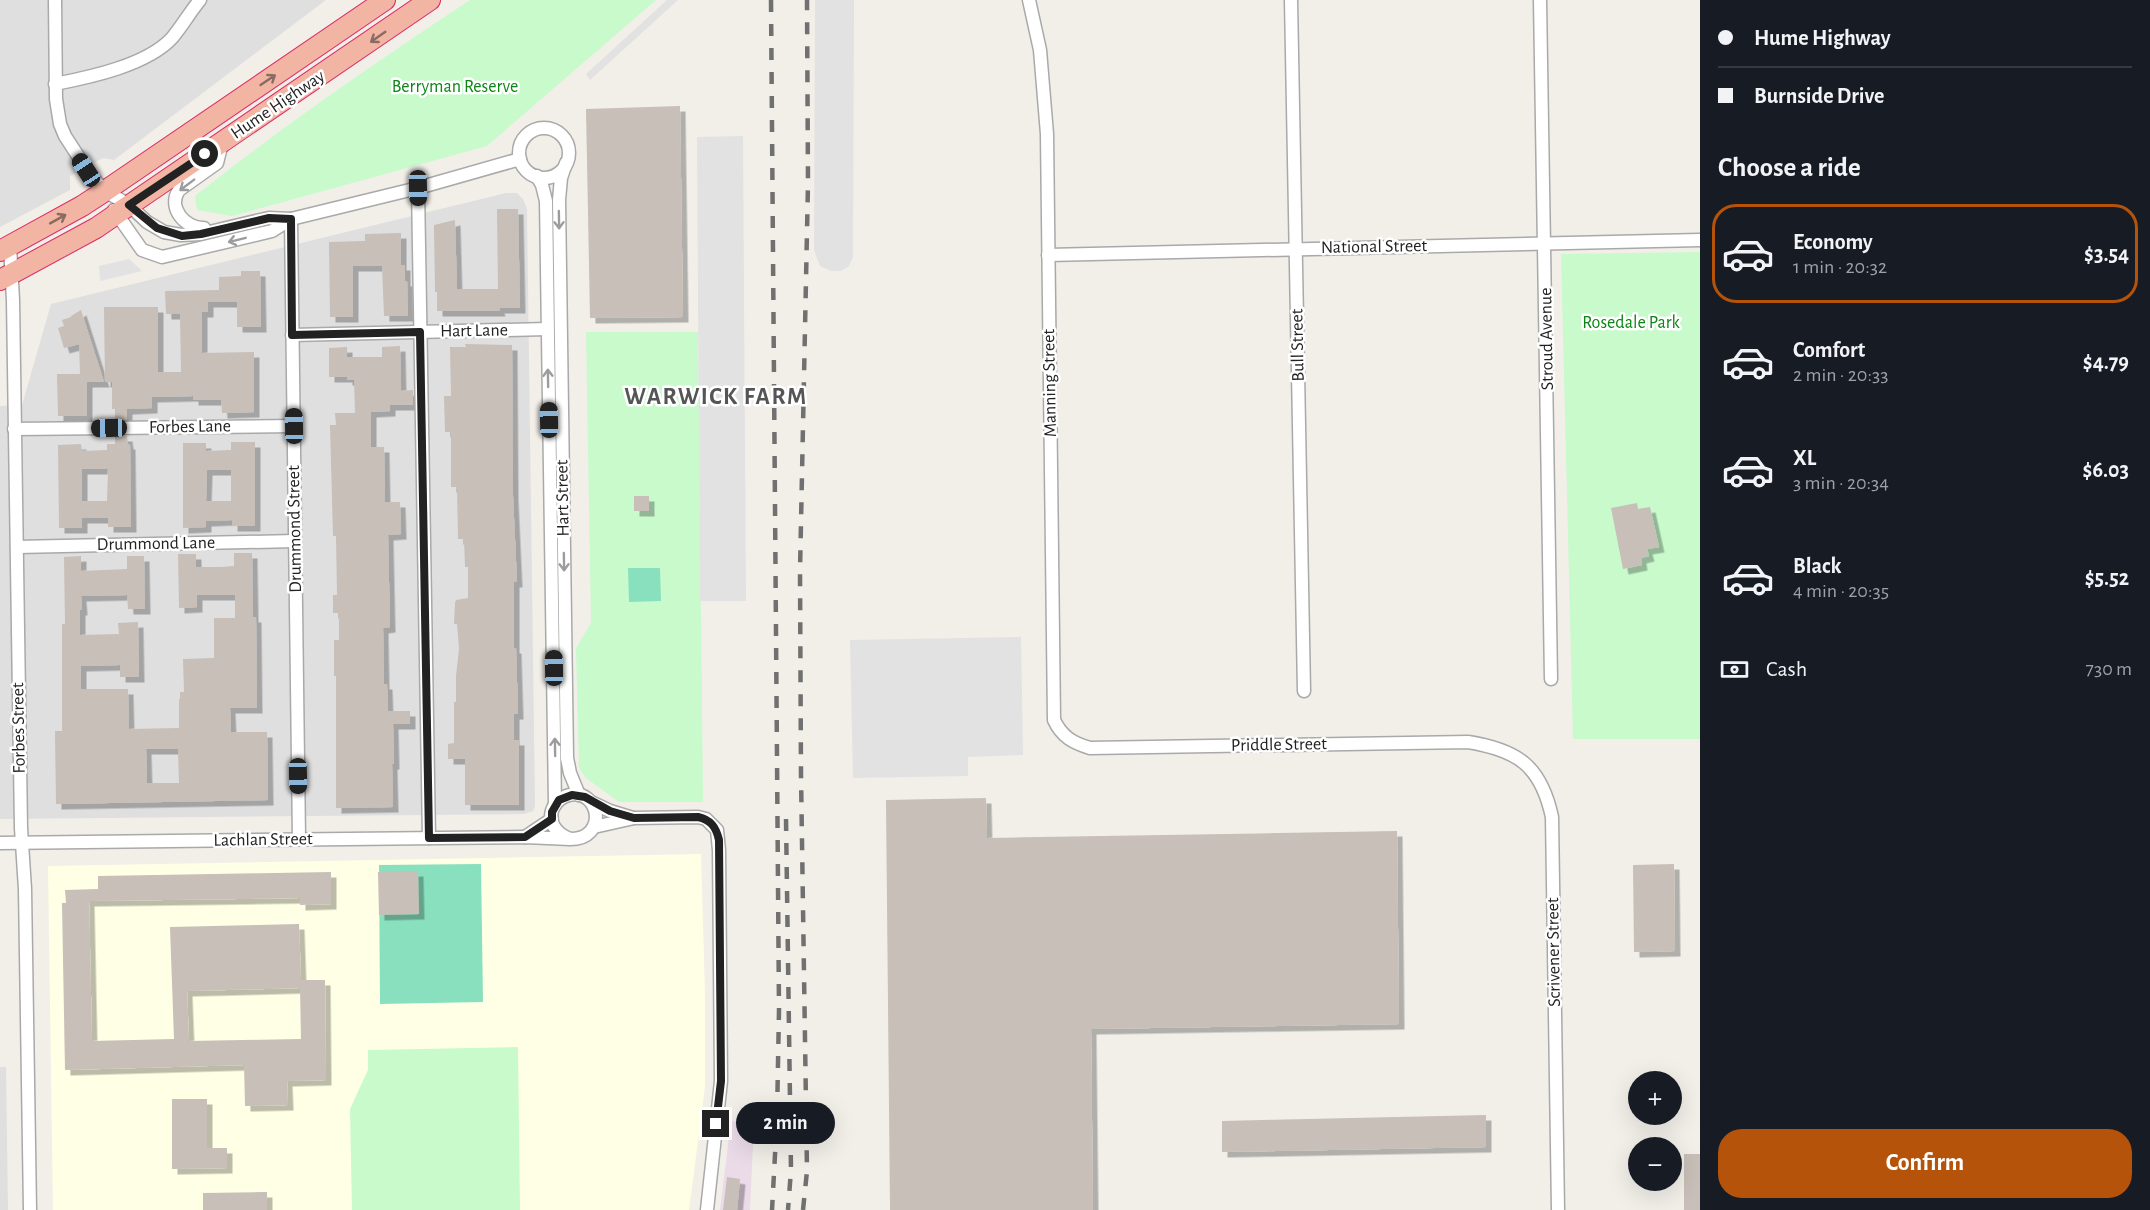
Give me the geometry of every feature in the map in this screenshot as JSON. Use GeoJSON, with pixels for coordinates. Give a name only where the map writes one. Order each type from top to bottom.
{"type":"FeatureCollection","features":[{"type":"Feature","properties":{"kind":"highway","name":"Hume Highway"},"geometry":{"type":"LineString","coordinates":[[5,248],[105,191],[385,0]]}},
{"type":"Feature","properties":{"kind":"highway","name":"Hume Highway"},"geometry":{"type":"LineString","coordinates":[[6,278],[96,228],[430,0]]}},
{"type":"Feature","properties":{"kind":"street"},"geometry":{"type":"LineString","coordinates":[[55,0],[55,84],[58,110],[65,136],[91,176],[122,209],[142,250],[162,257],[272,231],[291,219]]}},
{"type":"Feature","properties":{"kind":"street"},"geometry":{"type":"LineString","coordinates":[[55,84],[126,65],[150,54],[173,37],[200,0]]}},
{"type":"Feature","properties":{"kind":"street","name":"Manning Street"},"geometry":{"type":"LineString","coordinates":[[1029,0],[1040,50],[1045,94],[1053,708],[1054,720],[1067,738],[1090,748]]}},
{"type":"Feature","properties":{"kind":"street","name":"Bull Street"},"geometry":{"type":"LineString","coordinates":[[1291,0],[1304,691]]}},
{"type":"Feature","properties":{"kind":"street","name":"Stroud Avenue"},"geometry":{"type":"LineString","coordinates":[[1540,0],[1551,679]]}},
{"type":"Feature","properties":{"kind":"street"},"geometry":{"type":"LineString","coordinates":[[547,128],[562,136],[568,149],[566,163],[557,174],[544,177],[526,170],[519,159],[521,143],[531,131],[547,128]]}},
{"type":"Feature","properties":{"kind":"street"},"geometry":{"type":"LineString","coordinates":[[222,142],[217,163],[180,190],[175,195],[175,205],[182,219],[191,227],[238,225]]}},
{"type":"Feature","properties":{"kind":"street"},"geometry":{"type":"LineString","coordinates":[[122,209],[164,232],[201,234],[269,218],[291,219],[418,188],[519,159]]}},
{"type":"Feature","properties":{"kind":"street","name":"Hart Street"},"geometry":{"type":"LineString","coordinates":[[566,163],[561,178],[559,200],[567,747],[570,774],[579,795]]}},
{"type":"Feature","properties":{"kind":"street","name":"Hart Street"},"geometry":{"type":"LineString","coordinates":[[537,176],[546,201],[555,805]]}},
{"type":"Feature","properties":{"kind":"street"},"geometry":{"type":"LineString","coordinates":[[418,188],[429,838]]}},
{"type":"Feature","properties":{"kind":"street","name":"Drummond Street"},"geometry":{"type":"LineString","coordinates":[[291,219],[299,839]]}},
{"type":"Feature","properties":{"kind":"street","name":"National Street"},"geometry":{"type":"LineString","coordinates":[[1048,255],[1700,240]]}},
{"type":"Feature","properties":{"kind":"street","name":"Forbes Street"},"geometry":{"type":"LineString","coordinates":[[5,248],[14,429],[30,1210]]}},
{"type":"Feature","properties":{"kind":"street","name":"Hart Lane"},"geometry":{"type":"LineString","coordinates":[[292,335],[547,329]]}},
{"type":"Feature","properties":{"kind":"street","name":"Forbes Lane"},"geometry":{"type":"LineString","coordinates":[[14,429],[294,426]]}},
{"type":"Feature","properties":{"kind":"street","name":"Drummond Lane"},"geometry":{"type":"LineString","coordinates":[[17,547],[295,541]]}},
{"type":"Feature","properties":{"kind":"street","name":"Priddle Street"},"geometry":{"type":"LineString","coordinates":[[1090,748],[1468,741]]}},
{"type":"Feature","properties":{"kind":"street","name":"Scrivener Street"},"geometry":{"type":"LineString","coordinates":[[1468,741],[1509,752],[1528,765],[1539,779],[1548,797],[1552,817],[1558,1210]]}},
{"type":"Feature","properties":{"kind":"street"},"geometry":{"type":"LineString","coordinates":[[570,839],[558,832],[552,819],[555,805],[565,796],[579,795],[610,811],[634,818]]}},
{"type":"Feature","properties":{"kind":"street"},"geometry":{"type":"LineString","coordinates":[[591,802],[596,814],[594,827]]}},
{"type":"Feature","properties":{"kind":"street"},"geometry":{"type":"LineString","coordinates":[[525,837],[570,839],[584,837],[594,827],[634,818],[706,819],[717,830],[719,840],[721,1081],[707,1210]]}},
{"type":"Feature","properties":{"kind":"street"},"geometry":{"type":"LineString","coordinates":[[525,837],[552,819]]}},
{"type":"Feature","properties":{"kind":"street","name":"Lachlan Street"},"geometry":{"type":"LineString","coordinates":[[0,843],[525,837]]}},
{"type":"Feature","properties":{"kind":"shaded area"},"geometry":{"type":"Polygon","coordinates":[[[0,0],[326,0],[114,160],[103,158],[70,176],[70,190],[0,227],[0,0]]]}},
{"type":"Feature","properties":{"kind":"shaded area"},"geometry":{"type":"Polygon","coordinates":[[[667,0],[678,0],[590,80],[586,74],[667,0]]]}},
{"type":"Feature","properties":{"kind":"shaded area"},"geometry":{"type":"Polygon","coordinates":[[[815,0],[854,0],[853,257],[849,266],[841,271],[831,271],[820,266],[814,250],[815,0]]]}},
{"type":"Feature","properties":{"kind":"shaded area"},"geometry":{"type":"Polygon","coordinates":[[[743,136],[746,601],[700,601],[697,137],[743,136]]]}},
{"type":"Feature","properties":{"kind":"shaded area"},"geometry":{"type":"Polygon","coordinates":[[[506,193],[517,193],[523,199],[527,209],[535,806],[533,811],[524,814],[0,819],[0,406],[22,405],[51,304],[506,193]]]}},
{"type":"Feature","properties":{"kind":"shaded area"},"geometry":{"type":"Polygon","coordinates":[[[129,259],[142,271],[100,281],[99,266],[129,259]]]}},
{"type":"Feature","properties":{"kind":"shaded area"},"geometry":{"type":"Polygon","coordinates":[[[1021,637],[1023,755],[968,757],[968,776],[853,778],[850,640],[1021,637]]]}},
{"type":"Feature","properties":{"kind":"shaded area"},"geometry":{"type":"Polygon","coordinates":[[[701,854],[705,1087],[689,1210],[53,1210],[48,866],[701,854]]]}},
{"type":"Feature","properties":{"kind":"shaded area"},"geometry":{"type":"Polygon","coordinates":[[[0,1067],[6,1067],[8,1210],[0,1210],[0,1067]]]}},
{"type":"Feature","properties":{"kind":"shaded area"},"geometry":{"type":"Polygon","coordinates":[[[731,1121],[754,1123],[750,1210],[720,1210],[731,1121]]]}},
{"type":"Feature","properties":{"kind":"green space","name":"Berryman Reserve"},"geometry":{"type":"Polygon","coordinates":[[[470,0],[656,0],[487,146],[232,216],[197,210],[195,196],[228,170],[330,95],[470,0]]]}},
{"type":"Feature","properties":{"kind":"green space","name":"Rosedale Park"},"geometry":{"type":"Polygon","coordinates":[[[1700,252],[1700,739],[1573,739],[1561,254],[1700,252]]]}},
{"type":"Feature","properties":{"kind":"green space"},"geometry":{"type":"Polygon","coordinates":[[[586,332],[698,332],[703,802],[619,802],[586,778],[579,768],[576,648],[591,623],[586,332]]]}},
{"type":"Feature","properties":{"kind":"green space"},"geometry":{"type":"Polygon","coordinates":[[[628,568],[660,568],[661,601],[629,602],[628,568]]]}},
{"type":"Feature","properties":{"kind":"green space"},"geometry":{"type":"Polygon","coordinates":[[[481,864],[483,1002],[380,1004],[379,865],[481,864]]]}},
{"type":"Feature","properties":{"kind":"green space"},"geometry":{"type":"Polygon","coordinates":[[[518,1047],[520,1210],[352,1210],[350,1109],[368,1070],[368,1050],[518,1047]]]}},
{"type":"Feature","properties":{"kind":"building"},"geometry":{"type":"Polygon","coordinates":[[[680,106],[683,317],[590,318],[586,109],[680,106]]]}},
{"type":"Feature","properties":{"kind":"building"},"geometry":{"type":"Polygon","coordinates":[[[497,209],[518,209],[520,308],[499,308],[500,311],[437,311],[434,225],[455,220],[457,289],[498,289],[497,209]]]}},
{"type":"Feature","properties":{"kind":"building"},"geometry":{"type":"Polygon","coordinates":[[[401,233],[401,265],[405,265],[408,316],[384,316],[382,266],[353,266],[353,317],[330,317],[329,242],[365,241],[365,234],[401,233]]]}},
{"type":"Feature","properties":{"kind":"building"},"geometry":{"type":"Polygon","coordinates":[[[241,271],[260,271],[261,327],[237,327],[237,302],[208,302],[208,312],[202,312],[202,353],[254,352],[254,412],[222,413],[221,400],[193,400],[193,396],[152,397],[152,408],[127,409],[127,420],[115,420],[115,409],[112,409],[112,382],[105,382],[104,307],[158,307],[158,372],[181,372],[180,314],[166,314],[165,291],[219,290],[219,277],[241,276],[241,271]]]}},
{"type":"Feature","properties":{"kind":"building"},"geometry":{"type":"Polygon","coordinates":[[[81,310],[104,382],[87,382],[87,416],[58,416],[57,374],[80,374],[79,344],[64,348],[58,328],[64,326],[62,320],[81,310]]]}},
{"type":"Feature","properties":{"kind":"building"},"geometry":{"type":"Polygon","coordinates":[[[465,344],[512,345],[513,496],[517,582],[514,582],[514,648],[516,648],[518,714],[514,714],[514,740],[519,740],[519,805],[465,805],[465,759],[448,759],[448,744],[454,743],[454,702],[456,702],[459,649],[457,624],[454,624],[455,603],[456,600],[468,598],[468,567],[465,567],[464,539],[458,539],[457,487],[451,487],[451,432],[445,432],[444,396],[451,396],[450,347],[466,347],[465,344]]]}},
{"type":"Feature","properties":{"kind":"building"},"geometry":{"type":"Polygon","coordinates":[[[400,346],[401,391],[413,390],[413,405],[390,405],[390,411],[371,412],[371,447],[384,447],[385,502],[400,502],[401,534],[388,535],[390,627],[383,628],[384,684],[387,684],[388,711],[410,711],[410,724],[393,724],[393,807],[336,808],[334,640],[339,640],[339,613],[333,613],[333,595],[337,595],[330,425],[336,425],[335,413],[355,413],[354,380],[347,380],[347,377],[329,377],[329,348],[347,347],[347,357],[382,357],[382,347],[400,346]]]}},
{"type":"Feature","properties":{"kind":"building"},"geometry":{"type":"Polygon","coordinates":[[[115,436],[127,436],[128,444],[130,444],[131,527],[108,527],[108,518],[82,518],[82,528],[59,528],[58,445],[81,444],[82,451],[107,450],[107,444],[115,444],[115,436]],[[82,469],[82,501],[107,501],[108,469],[82,469]]]}},
{"type":"Feature","properties":{"kind":"building"},"geometry":{"type":"Polygon","coordinates":[[[231,442],[255,442],[255,526],[232,526],[232,520],[206,521],[206,527],[183,528],[183,443],[206,443],[206,451],[231,450],[231,442]],[[207,470],[206,501],[231,501],[231,470],[207,470]]]}},
{"type":"Feature","properties":{"kind":"building"},"geometry":{"type":"Polygon","coordinates":[[[634,496],[649,496],[649,511],[634,511],[634,496]]]}},
{"type":"Feature","properties":{"kind":"building"},"geometry":{"type":"Polygon","coordinates":[[[1637,503],[1638,509],[1650,507],[1659,547],[1647,549],[1649,556],[1641,558],[1642,565],[1623,569],[1611,508],[1637,503]]]}},
{"type":"Feature","properties":{"kind":"building"},"geometry":{"type":"Polygon","coordinates":[[[234,553],[252,553],[253,617],[256,617],[257,708],[230,708],[231,732],[267,732],[268,800],[56,804],[55,731],[62,731],[64,557],[81,556],[81,571],[127,569],[127,556],[144,556],[145,609],[128,609],[127,595],[81,596],[80,635],[119,634],[118,623],[138,622],[139,677],[120,677],[120,665],[81,666],[81,689],[128,689],[129,729],[179,728],[179,699],[180,692],[184,692],[183,659],[214,658],[214,618],[235,618],[235,595],[197,595],[197,607],[179,608],[178,554],[196,554],[196,567],[234,566],[234,553]],[[146,749],[147,783],[179,783],[178,749],[146,749]]]}},
{"type":"Feature","properties":{"kind":"building"},"geometry":{"type":"Polygon","coordinates":[[[986,798],[987,838],[1397,831],[1399,1024],[1091,1029],[1093,1210],[890,1210],[886,800],[986,798]]]}},
{"type":"Feature","properties":{"kind":"building"},"geometry":{"type":"Polygon","coordinates":[[[1674,864],[1675,951],[1634,952],[1633,865],[1674,864]]]}},
{"type":"Feature","properties":{"kind":"building"},"geometry":{"type":"Polygon","coordinates":[[[418,871],[419,914],[379,915],[378,872],[418,871]]]}},
{"type":"Feature","properties":{"kind":"building"},"geometry":{"type":"Polygon","coordinates":[[[331,872],[331,904],[300,905],[300,898],[89,901],[92,1041],[174,1039],[170,927],[299,924],[301,980],[325,980],[326,1080],[287,1081],[288,1105],[245,1106],[244,1065],[65,1070],[62,903],[66,903],[65,890],[98,889],[98,876],[331,872]],[[300,988],[187,991],[189,1041],[301,1039],[300,988]]]}},
{"type":"Feature","properties":{"kind":"building"},"geometry":{"type":"Polygon","coordinates":[[[172,1099],[207,1099],[207,1148],[227,1148],[227,1168],[172,1169],[172,1099]]]}},
{"type":"Feature","properties":{"kind":"building"},"geometry":{"type":"Polygon","coordinates":[[[1486,1115],[1486,1147],[1222,1152],[1222,1121],[1486,1115]]]}},
{"type":"Feature","properties":{"kind":"building"},"geometry":{"type":"Polygon","coordinates":[[[1684,1154],[1700,1154],[1700,1210],[1684,1210],[1684,1154]]]}},
{"type":"Feature","properties":{"kind":"building"},"geometry":{"type":"Polygon","coordinates":[[[727,1177],[740,1179],[737,1210],[723,1210],[727,1177]]]}},
{"type":"Feature","properties":{"kind":"building"},"geometry":{"type":"Polygon","coordinates":[[[267,1192],[267,1210],[203,1210],[203,1193],[267,1192]]]}},
{"type":"Feature","properties":{"kind":"railway"},"geometry":{"type":"LineString","coordinates":[[771,0],[779,1010],[772,1210]]}},
{"type":"Feature","properties":{"kind":"railway"},"geometry":{"type":"LineString","coordinates":[[803,1210],[807,1171],[800,571],[808,183],[807,0]]}},
{"type":"Feature","properties":{"kind":"railway"},"geometry":{"type":"LineString","coordinates":[[786,819],[791,1170],[788,1210]]}},
{"type":"Feature","properties":{"kind":"district","name":"WARWICK FARM"},"geometry":{"type":"Point","coordinates":[716,397]}},
{"type":"Feature","properties":{"kind":"route"},"geometry":{"type":"LineString","coordinates":[[205,154],[129,205],[157,228],[182,236],[201,234],[269,218],[291,219],[292,335],[420,332],[429,838],[525,837],[552,819],[552,812],[559,800],[572,795],[585,797],[610,811],[634,818],[698,817],[706,819],[717,830],[719,840],[721,1081],[716,1124]]}}]}
